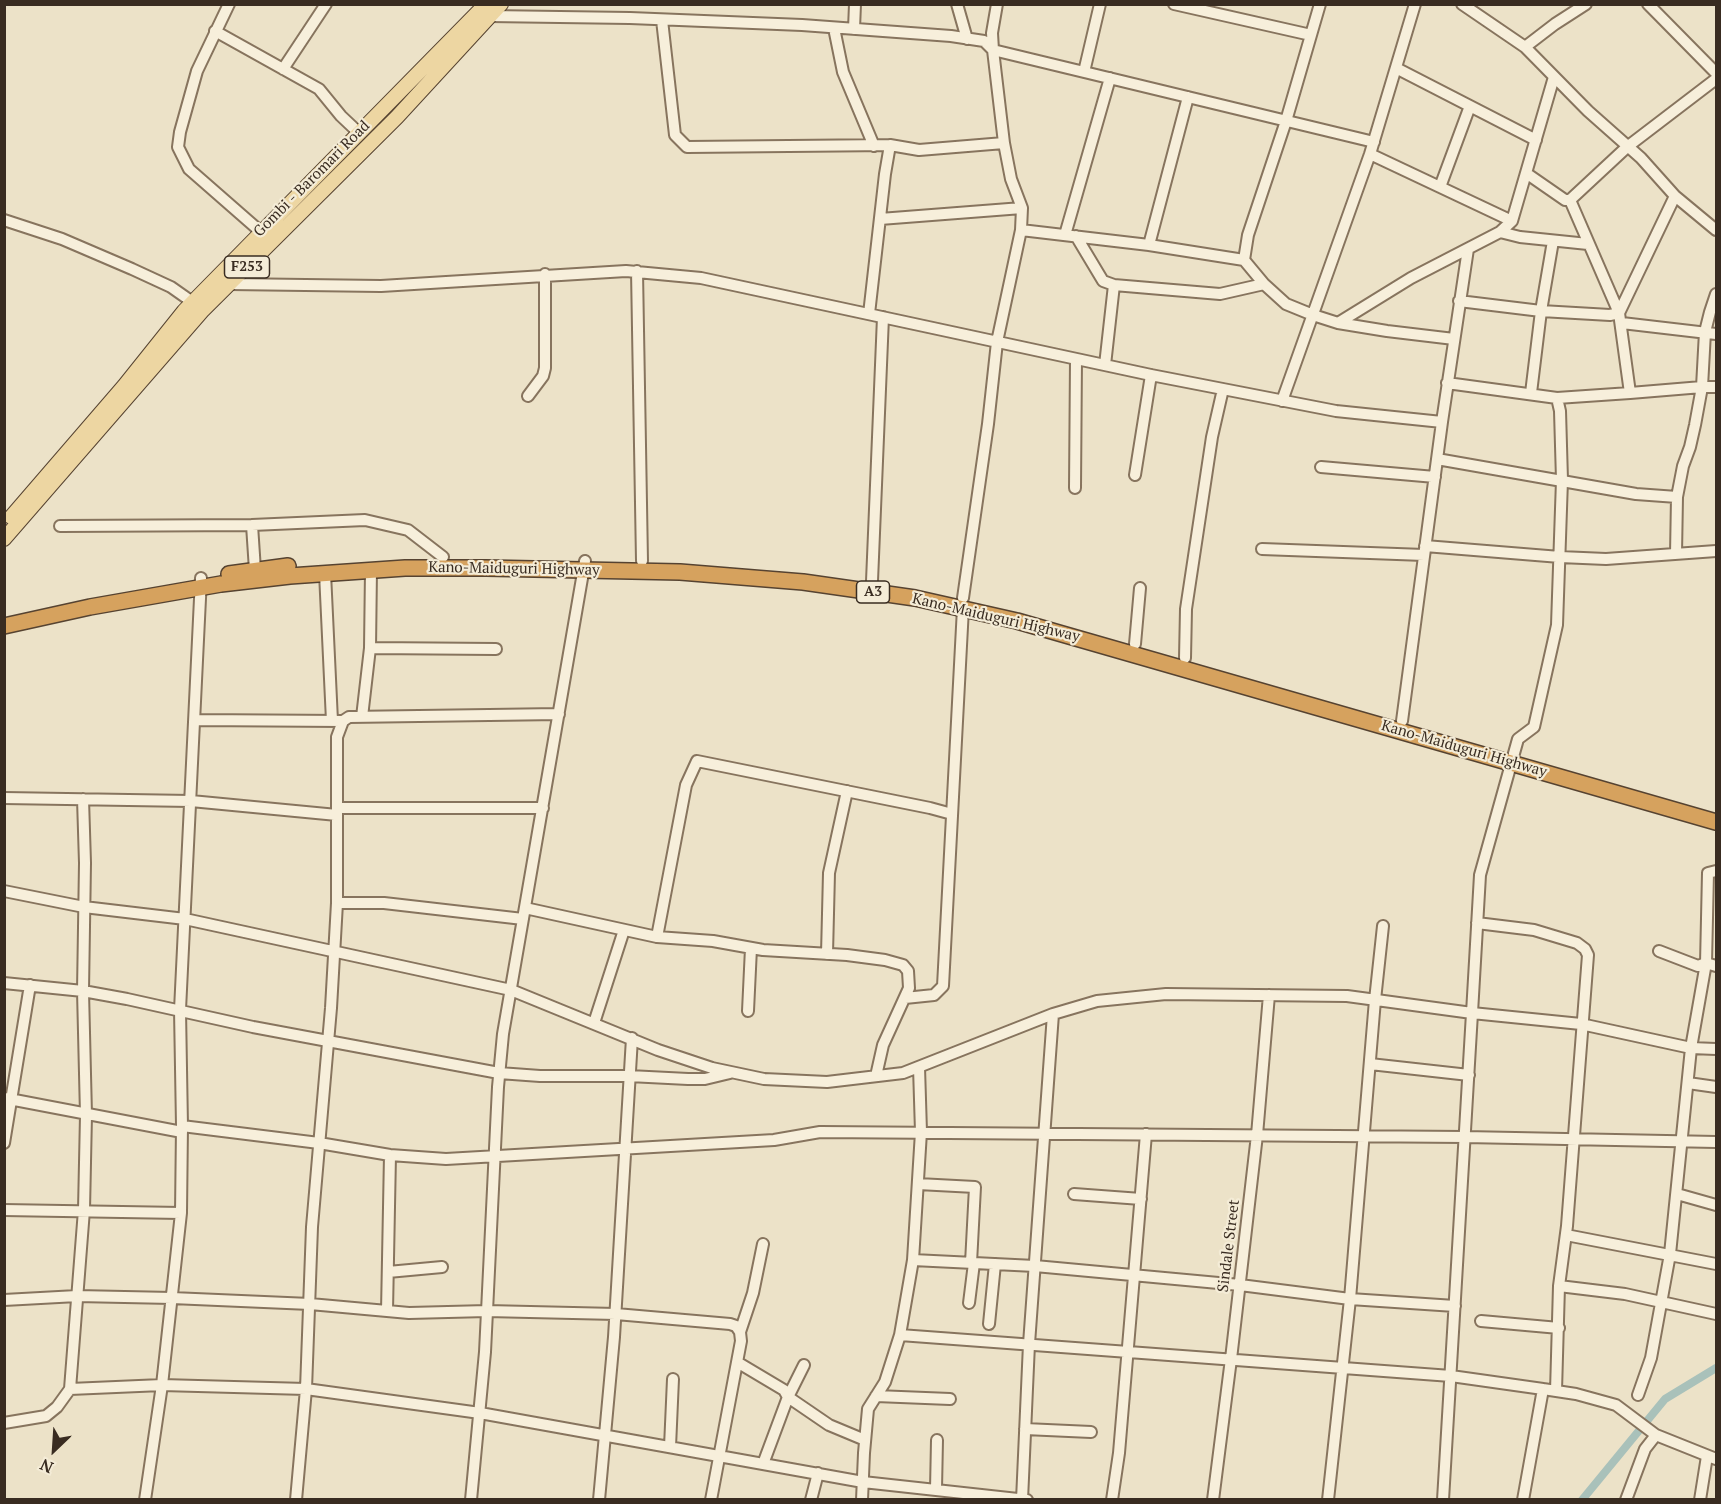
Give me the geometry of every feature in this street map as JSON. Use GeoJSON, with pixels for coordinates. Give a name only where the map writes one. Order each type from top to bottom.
{"type":"FeatureCollection","features":[{"type":"Feature","properties":{"kind":"highway","name":"Kano-Maiduguri Highway"},"geometry":{"type":"LineString","coordinates":[[4,626],[255,570],[324,563],[443,557],[776,579],[1019,611],[1402,721],[1514,759],[1716,822]]}},
{"type":"Feature","properties":{"kind":"highway","name":"Kano-Maiduguri Highway"},"geometry":{"type":"LineString","coordinates":[[4,615],[85,598],[201,583],[371,570],[585,566],[642,561],[767,568],[872,581],[963,603],[1514,759],[1716,812]]}},
{"type":"Feature","properties":{"kind":"main road","name":"Gombi - Baromari Road"},"geometry":{"type":"LineString","coordinates":[[225,279],[261,232],[359,133],[488,10],[501,4]]}},
{"type":"Feature","properties":{"kind":"main road","name":"Gombi - Baromari Road"},"geometry":{"type":"LineString","coordinates":[[4,525],[116,395],[198,306],[397,117],[488,10]]}},
{"type":"Feature","properties":{"kind":"main road","name":"Gombi - Baromari Road"},"geometry":{"type":"LineString","coordinates":[[4,539],[198,306]]}},
{"type":"Feature","properties":{"kind":"street"},"geometry":{"type":"LineString","coordinates":[[229,4],[197,71],[178,147],[189,169],[261,232]]}},
{"type":"Feature","properties":{"kind":"street"},"geometry":{"type":"LineString","coordinates":[[283,69],[326,4]]}},
{"type":"Feature","properties":{"kind":"street"},"geometry":{"type":"LineString","coordinates":[[854,28],[855,4]]}},
{"type":"Feature","properties":{"kind":"street"},"geometry":{"type":"LineString","coordinates":[[957,4],[967,39]]}},
{"type":"Feature","properties":{"kind":"street"},"geometry":{"type":"LineString","coordinates":[[904,998],[934,996],[943,986],[963,603],[997,342],[1021,230],[1022,208],[1011,179],[1004,143],[993,50],[992,33],[998,4]]}},
{"type":"Feature","properties":{"kind":"street"},"geometry":{"type":"LineString","coordinates":[[1084,72],[1100,4]]}},
{"type":"Feature","properties":{"kind":"street"},"geometry":{"type":"LineString","coordinates":[[1174,4],[1311,35]]}},
{"type":"Feature","properties":{"kind":"street"},"geometry":{"type":"LineString","coordinates":[[1244,260],[1248,235],[1286,121],[1320,4]]}},
{"type":"Feature","properties":{"kind":"street"},"geometry":{"type":"LineString","coordinates":[[1282,400],[1370,154],[1415,4]]}},
{"type":"Feature","properties":{"kind":"street"},"geometry":{"type":"LineString","coordinates":[[1462,4],[1525,47],[1676,196],[1716,230]]}},
{"type":"Feature","properties":{"kind":"street"},"geometry":{"type":"LineString","coordinates":[[1525,47],[1586,4]]}},
{"type":"Feature","properties":{"kind":"street"},"geometry":{"type":"LineString","coordinates":[[1648,4],[1716,73]]}},
{"type":"Feature","properties":{"kind":"street"},"geometry":{"type":"LineString","coordinates":[[488,10],[854,28],[984,41],[993,50],[1374,142]]}},
{"type":"Feature","properties":{"kind":"street"},"geometry":{"type":"LineString","coordinates":[[662,20],[675,135],[687,147],[890,146],[919,150],[1004,143]]}},
{"type":"Feature","properties":{"kind":"street"},"geometry":{"type":"LineString","coordinates":[[834,28],[843,72],[874,146]]}},
{"type":"Feature","properties":{"kind":"street"},"geometry":{"type":"LineString","coordinates":[[215,31],[319,88],[341,116],[359,133]]}},
{"type":"Feature","properties":{"kind":"street"},"geometry":{"type":"LineString","coordinates":[[1396,68],[1536,140]]}},
{"type":"Feature","properties":{"kind":"street"},"geometry":{"type":"LineString","coordinates":[[1338,323],[1411,278],[1500,232],[1512,221],[1554,77]]}},
{"type":"Feature","properties":{"kind":"street"},"geometry":{"type":"LineString","coordinates":[[1070,236],[1110,78]]}},
{"type":"Feature","properties":{"kind":"street"},"geometry":{"type":"LineString","coordinates":[[1526,173],[1565,200],[1570,200],[1627,147],[1716,79]]}},
{"type":"Feature","properties":{"kind":"street"},"geometry":{"type":"LineString","coordinates":[[1149,245],[1188,97]]}},
{"type":"Feature","properties":{"kind":"street"},"geometry":{"type":"LineString","coordinates":[[1440,187],[1470,106]]}},
{"type":"Feature","properties":{"kind":"street"},"geometry":{"type":"LineString","coordinates":[[869,314],[890,146]]}},
{"type":"Feature","properties":{"kind":"street"},"geometry":{"type":"LineString","coordinates":[[1370,154],[1512,221]]}},
{"type":"Feature","properties":{"kind":"street"},"geometry":{"type":"LineString","coordinates":[[1620,318],[1676,196]]}},
{"type":"Feature","properties":{"kind":"street"},"geometry":{"type":"LineString","coordinates":[[1570,200],[1620,318],[1630,393]]}},
{"type":"Feature","properties":{"kind":"street"},"geometry":{"type":"LineString","coordinates":[[880,219],[1022,208]]}},
{"type":"Feature","properties":{"kind":"street"},"geometry":{"type":"LineString","coordinates":[[4,220],[62,239],[171,287],[198,306]]}},
{"type":"Feature","properties":{"kind":"street"},"geometry":{"type":"LineString","coordinates":[[1021,230],[1149,245],[1244,260],[1264,284],[1286,303],[1312,315],[1338,323],[1454,339]]}},
{"type":"Feature","properties":{"kind":"street"},"geometry":{"type":"LineString","coordinates":[[1500,232],[1520,237],[1588,244]]}},
{"type":"Feature","properties":{"kind":"street"},"geometry":{"type":"LineString","coordinates":[[1070,236],[1103,281],[1114,285],[1220,294],[1264,284]]}},
{"type":"Feature","properties":{"kind":"street"},"geometry":{"type":"LineString","coordinates":[[1531,393],[1541,311],[1553,241]]}},
{"type":"Feature","properties":{"kind":"street"},"geometry":{"type":"LineString","coordinates":[[1402,721],[1447,383],[1468,249]]}},
{"type":"Feature","properties":{"kind":"street"},"geometry":{"type":"LineString","coordinates":[[225,279],[381,286],[545,274],[637,271],[701,278],[1151,375],[1336,411],[1442,422]]}},
{"type":"Feature","properties":{"kind":"street"},"geometry":{"type":"LineString","coordinates":[[637,271],[642,561]]}},
{"type":"Feature","properties":{"kind":"street"},"geometry":{"type":"LineString","coordinates":[[528,396],[543,376],[545,368],[545,274]]}},
{"type":"Feature","properties":{"kind":"street"},"geometry":{"type":"LineString","coordinates":[[1105,365],[1114,285]]}},
{"type":"Feature","properties":{"kind":"street"},"geometry":{"type":"LineString","coordinates":[[1677,554],[1677,497],[1702,387],[1711,333],[1710,312],[1716,294]]}},
{"type":"Feature","properties":{"kind":"street"},"geometry":{"type":"LineString","coordinates":[[1459,301],[1541,311],[1610,315],[1711,333]]}},
{"type":"Feature","properties":{"kind":"street"},"geometry":{"type":"LineString","coordinates":[[872,581],[883,317]]}},
{"type":"Feature","properties":{"kind":"street"},"geometry":{"type":"LineString","coordinates":[[1075,488],[1076,359]]}},
{"type":"Feature","properties":{"kind":"street"},"geometry":{"type":"LineString","coordinates":[[1135,475],[1151,375]]}},
{"type":"Feature","properties":{"kind":"street"},"geometry":{"type":"LineString","coordinates":[[1447,383],[1557,398],[1716,387]]}},
{"type":"Feature","properties":{"kind":"street"},"geometry":{"type":"LineString","coordinates":[[1185,658],[1186,609],[1212,437],[1223,389]]}},
{"type":"Feature","properties":{"kind":"street"},"geometry":{"type":"LineString","coordinates":[[1443,1500],[1480,875],[1518,739],[1534,727],[1557,625],[1562,480],[1560,411],[1557,398]]}},
{"type":"Feature","properties":{"kind":"street"},"geometry":{"type":"LineString","coordinates":[[1437,459],[1636,494],[1677,497]]}},
{"type":"Feature","properties":{"kind":"street"},"geometry":{"type":"LineString","coordinates":[[1321,468],[1435,477]]}},
{"type":"Feature","properties":{"kind":"street"},"geometry":{"type":"LineString","coordinates":[[60,526],[252,525],[365,520],[408,530],[443,557]]}},
{"type":"Feature","properties":{"kind":"street"},"geometry":{"type":"LineString","coordinates":[[252,525],[255,570]]}},
{"type":"Feature","properties":{"kind":"street"},"geometry":{"type":"LineString","coordinates":[[1262,549],[1425,550],[1606,559],[1716,551]]}},
{"type":"Feature","properties":{"kind":"street"},"geometry":{"type":"LineString","coordinates":[[471,1500],[480,1413],[503,1034],[585,566]]}},
{"type":"Feature","properties":{"kind":"street"},"geometry":{"type":"LineString","coordinates":[[362,717],[370,648],[371,570]]}},
{"type":"Feature","properties":{"kind":"street"},"geometry":{"type":"LineString","coordinates":[[296,1500],[306,1389],[312,1227],[337,903],[338,721],[325,573]]}},
{"type":"Feature","properties":{"kind":"street"},"geometry":{"type":"LineString","coordinates":[[145,1500],[162,1385],[181,1213],[180,1010],[201,583]]}},
{"type":"Feature","properties":{"kind":"street"},"geometry":{"type":"LineString","coordinates":[[1135,644],[1140,588]]}},
{"type":"Feature","properties":{"kind":"street"},"geometry":{"type":"LineString","coordinates":[[370,648],[496,649]]}},
{"type":"Feature","properties":{"kind":"street"},"geometry":{"type":"LineString","coordinates":[[195,720],[338,721],[349,717],[559,714]]}},
{"type":"Feature","properties":{"kind":"street"},"geometry":{"type":"LineString","coordinates":[[657,937],[686,785],[698,761],[952,814]]}},
{"type":"Feature","properties":{"kind":"street"},"geometry":{"type":"LineString","coordinates":[[827,954],[829,873],[847,791]]}},
{"type":"Feature","properties":{"kind":"street"},"geometry":{"type":"LineString","coordinates":[[4,798],[191,801],[337,811],[543,808]]}},
{"type":"Feature","properties":{"kind":"street"},"geometry":{"type":"LineString","coordinates":[[4,1423],[46,1416],[57,1407],[70,1389],[84,1210],[86,1115],[82,991],[83,800]]}},
{"type":"Feature","properties":{"kind":"street"},"geometry":{"type":"LineString","coordinates":[[1638,1395],[1651,1358],[1671,1254],[1691,1048],[1711,965],[1708,873],[1716,871]]}},
{"type":"Feature","properties":{"kind":"street"},"geometry":{"type":"LineString","coordinates":[[4,891],[84,908],[184,919],[511,990],[658,1050],[712,1068],[764,1079],[827,1082],[903,1073],[1053,1014],[1097,1001],[1166,994],[1347,996],[1472,1013],[1581,1024],[1691,1048],[1716,1049]]}},
{"type":"Feature","properties":{"kind":"street"},"geometry":{"type":"LineString","coordinates":[[337,903],[384,903],[524,914],[657,937],[885,960],[903,965],[908,971],[910,980],[883,1045],[876,1076]]}},
{"type":"Feature","properties":{"kind":"street"},"geometry":{"type":"LineString","coordinates":[[1477,923],[1534,930],[1576,943],[1585,949],[1588,955],[1560,1286],[1556,1391]]}},
{"type":"Feature","properties":{"kind":"street"},"geometry":{"type":"LineString","coordinates":[[1328,1500],[1350,1299],[1383,926]]}},
{"type":"Feature","properties":{"kind":"street"},"geometry":{"type":"LineString","coordinates":[[594,1023],[624,930]]}},
{"type":"Feature","properties":{"kind":"street"},"geometry":{"type":"LineString","coordinates":[[748,1011],[751,948]]}},
{"type":"Feature","properties":{"kind":"street"},"geometry":{"type":"LineString","coordinates":[[1659,951],[1698,966],[1711,965]]}},
{"type":"Feature","properties":{"kind":"street"},"geometry":{"type":"LineString","coordinates":[[4,982],[82,991],[328,1042],[499,1073],[540,1076],[705,1079],[732,1072]]}},
{"type":"Feature","properties":{"kind":"street"},"geometry":{"type":"LineString","coordinates":[[4,1143],[8,1099],[30,985]]}},
{"type":"Feature","properties":{"kind":"street","name":"Sindale Street"},"geometry":{"type":"LineString","coordinates":[[1213,1500],[1232,1359],[1257,1135],[1269,995]]}},
{"type":"Feature","properties":{"kind":"street"},"geometry":{"type":"LineString","coordinates":[[70,1389],[162,1385],[306,1389],[480,1413],[863,1482],[1024,1499],[1029,1344],[1053,1014]]}},
{"type":"Feature","properties":{"kind":"street"},"geometry":{"type":"LineString","coordinates":[[599,1500],[616,1314],[632,1038]]}},
{"type":"Feature","properties":{"kind":"street"},"geometry":{"type":"LineString","coordinates":[[1370,1065],[1469,1075]]}},
{"type":"Feature","properties":{"kind":"street"},"geometry":{"type":"LineString","coordinates":[[862,1500],[868,1409],[885,1382],[900,1335],[913,1260],[921,1132],[920,1067]]}},
{"type":"Feature","properties":{"kind":"street"},"geometry":{"type":"LineString","coordinates":[[1688,1083],[1716,1087]]}},
{"type":"Feature","properties":{"kind":"street"},"geometry":{"type":"LineString","coordinates":[[8,1099],[86,1115],[182,1129],[320,1143],[390,1155],[446,1160],[774,1140],[820,1132],[1465,1137],[1716,1142]]}},
{"type":"Feature","properties":{"kind":"street"},"geometry":{"type":"LineString","coordinates":[[1113,1500],[1119,1454],[1146,1134]]}},
{"type":"Feature","properties":{"kind":"street"},"geometry":{"type":"LineString","coordinates":[[387,1311],[390,1155]]}},
{"type":"Feature","properties":{"kind":"street"},"geometry":{"type":"LineString","coordinates":[[918,1184],[975,1187],[973,1263],[969,1303]]}},
{"type":"Feature","properties":{"kind":"street"},"geometry":{"type":"LineString","coordinates":[[1074,1194],[1141,1199]]}},
{"type":"Feature","properties":{"kind":"street"},"geometry":{"type":"LineString","coordinates":[[1677,1194],[1716,1205]]}},
{"type":"Feature","properties":{"kind":"street"},"geometry":{"type":"LineString","coordinates":[[4,1210],[181,1213]]}},
{"type":"Feature","properties":{"kind":"street"},"geometry":{"type":"LineString","coordinates":[[1566,1235],[1716,1264]]}},
{"type":"Feature","properties":{"kind":"street"},"geometry":{"type":"LineString","coordinates":[[711,1500],[741,1341],[740,1332],[753,1293],[763,1244]]}},
{"type":"Feature","properties":{"kind":"street"},"geometry":{"type":"LineString","coordinates":[[913,1260],[1035,1266],[1240,1285],[1350,1299],[1455,1305]]}},
{"type":"Feature","properties":{"kind":"street"},"geometry":{"type":"LineString","coordinates":[[989,1324],[995,1264]]}},
{"type":"Feature","properties":{"kind":"street"},"geometry":{"type":"LineString","coordinates":[[387,1272],[442,1267]]}},
{"type":"Feature","properties":{"kind":"street"},"geometry":{"type":"LineString","coordinates":[[1560,1286],[1625,1294],[1716,1314]]}},
{"type":"Feature","properties":{"kind":"street"},"geometry":{"type":"LineString","coordinates":[[4,1300],[77,1296],[172,1298],[310,1304],[410,1313],[487,1311],[616,1314],[730,1324],[736,1326],[740,1332]]}},
{"type":"Feature","properties":{"kind":"street"},"geometry":{"type":"LineString","coordinates":[[1480,1321],[1559,1328]]}},
{"type":"Feature","properties":{"kind":"street"},"geometry":{"type":"LineString","coordinates":[[900,1335],[1451,1376],[1576,1394],[1616,1405],[1652,1432],[1712,1457],[1700,1500]]}},
{"type":"Feature","properties":{"kind":"street"},"geometry":{"type":"LineString","coordinates":[[737,1362],[784,1390],[788,1397],[829,1425],[865,1440]]}},
{"type":"Feature","properties":{"kind":"street"},"geometry":{"type":"LineString","coordinates":[[763,1464],[788,1397],[804,1365]]}},
{"type":"Feature","properties":{"kind":"street"},"geometry":{"type":"LineString","coordinates":[[670,1447],[673,1379]]}},
{"type":"Feature","properties":{"kind":"street"},"geometry":{"type":"LineString","coordinates":[[1523,1500],[1543,1389]]}},
{"type":"Feature","properties":{"kind":"street"},"geometry":{"type":"LineString","coordinates":[[876,1396],[950,1399]]}},
{"type":"Feature","properties":{"kind":"street"},"geometry":{"type":"LineString","coordinates":[[1025,1429],[1091,1432]]}},
{"type":"Feature","properties":{"kind":"street"},"geometry":{"type":"LineString","coordinates":[[1626,1500],[1652,1432]]}},
{"type":"Feature","properties":{"kind":"street"},"geometry":{"type":"LineString","coordinates":[[936,1489],[937,1440]]}},
{"type":"Feature","properties":{"kind":"street"},"geometry":{"type":"LineString","coordinates":[[811,1500],[818,1473]]}},
{"type":"Feature","properties":{"kind":"street"},"geometry":{"type":"LineString","coordinates":[[917,1500],[918,1487]]}},
{"type":"Feature","properties":{"kind":"waterway"},"geometry":{"type":"LineString","coordinates":[[1582,1500],[1665,1399],[1716,1368]]}}]}
